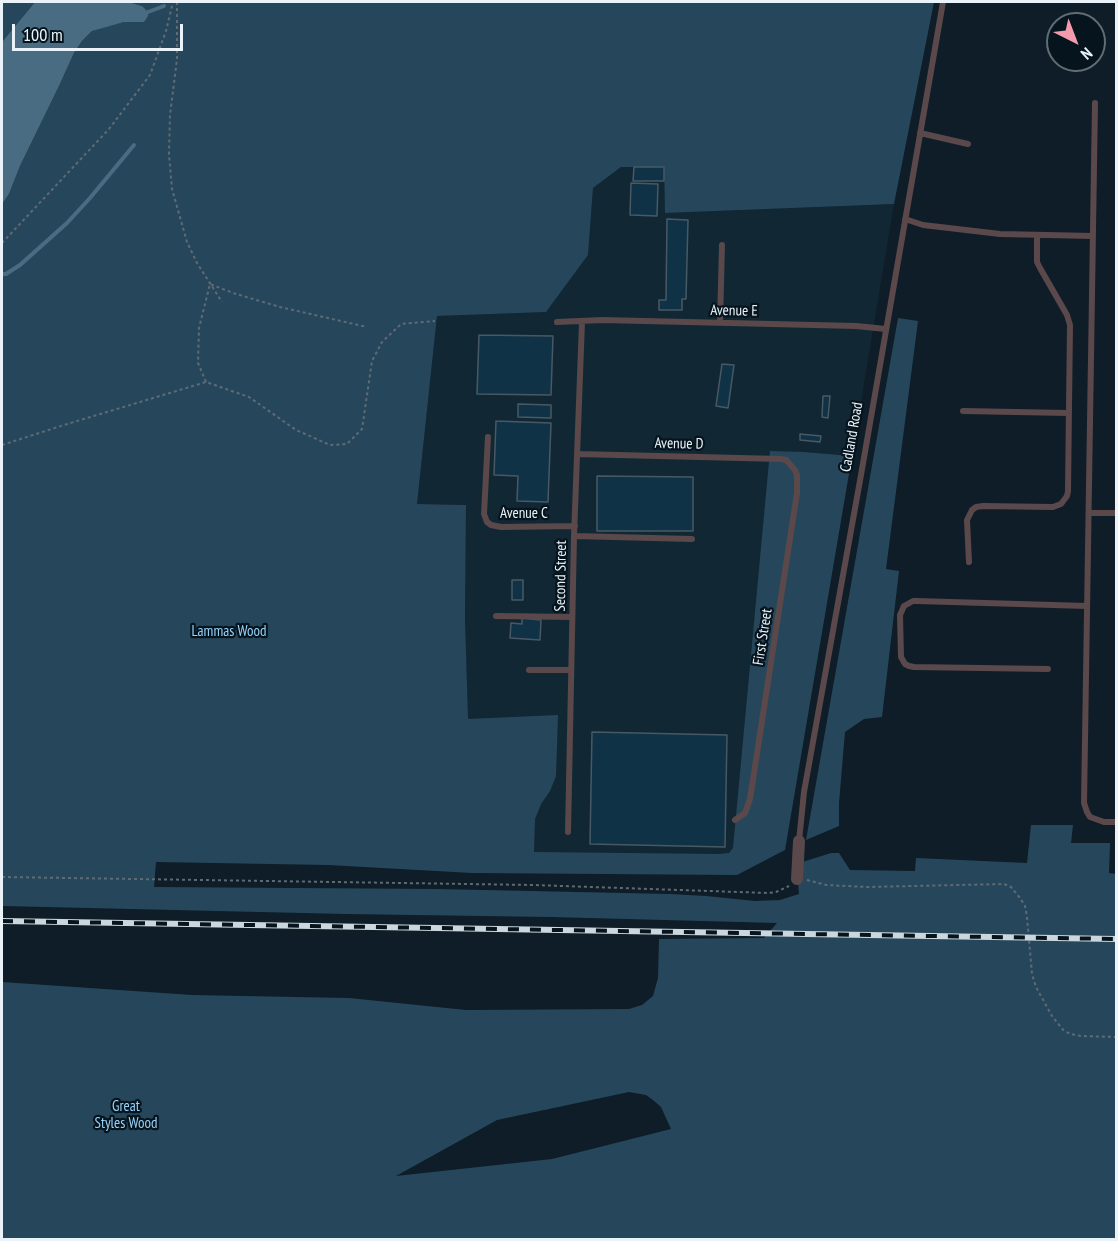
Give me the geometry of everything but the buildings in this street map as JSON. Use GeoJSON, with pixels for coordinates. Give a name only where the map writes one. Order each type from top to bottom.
{"type":"FeatureCollection","features":[{"type":"Feature","properties":{"kind":"street","name":"Cadland Road"},"geometry":{"type":"LineString","coordinates":[[797,879],[799,841]]}},
{"type":"Feature","properties":{"kind":"lane","name":"Cadland Road"},"geometry":{"type":"LineString","coordinates":[[799,841],[804,792],[943,2]]}},
{"type":"Feature","properties":{"kind":"lane"},"geometry":{"type":"LineString","coordinates":[[1095,103],[1084,803],[1090,817],[1104,822],[1116,822]]}},
{"type":"Feature","properties":{"kind":"lane"},"geometry":{"type":"LineString","coordinates":[[920,133],[968,144]]}},
{"type":"Feature","properties":{"kind":"lane"},"geometry":{"type":"LineString","coordinates":[[905,219],[923,225],[982,233],[1093,236]]}},
{"type":"Feature","properties":{"kind":"lane"},"geometry":{"type":"LineString","coordinates":[[969,562],[967,520],[976,507],[1053,507],[1065,500],[1068,491],[1070,325],[1067,315],[1037,262],[1037,236]]}},
{"type":"Feature","properties":{"kind":"lane"},"geometry":{"type":"LineString","coordinates":[[720,323],[722,245]]}},
{"type":"Feature","properties":{"kind":"lane","name":"Avenue E"},"geometry":{"type":"LineString","coordinates":[[557,322],[602,320],[856,326],[886,329]]}},
{"type":"Feature","properties":{"kind":"lane","name":"Second Street"},"geometry":{"type":"LineString","coordinates":[[568,832],[574,536],[582,321]]}},
{"type":"Feature","properties":{"kind":"lane"},"geometry":{"type":"LineString","coordinates":[[963,411],[1068,413]]}},
{"type":"Feature","properties":{"kind":"lane","name":"Avenue C"},"geometry":{"type":"LineString","coordinates":[[488,437],[484,514],[487,522],[490,525],[501,527],[575,526]]}},
{"type":"Feature","properties":{"kind":"lane","name":"Avenue D"},"geometry":{"type":"LineString","coordinates":[[577,454],[781,459]]}},
{"type":"Feature","properties":{"kind":"lane","name":"First Street"},"geometry":{"type":"LineString","coordinates":[[735,820],[745,813],[750,799],[797,493],[795,470],[786,460],[781,459]]}},
{"type":"Feature","properties":{"kind":"lane"},"geometry":{"type":"LineString","coordinates":[[1089,513],[1116,513]]}},
{"type":"Feature","properties":{"kind":"lane"},"geometry":{"type":"LineString","coordinates":[[574,536],[692,539]]}},
{"type":"Feature","properties":{"kind":"lane"},"geometry":{"type":"LineString","coordinates":[[1048,669],[909,666],[903,661],[900,653],[900,615],[904,606],[917,601],[1087,606]]}},
{"type":"Feature","properties":{"kind":"lane"},"geometry":{"type":"LineString","coordinates":[[496,616],[572,616]]}},
{"type":"Feature","properties":{"kind":"lane"},"geometry":{"type":"LineString","coordinates":[[529,670],[571,670]]}},
{"type":"Feature","properties":{"kind":"path"},"geometry":{"type":"LineString","coordinates":[[2,243],[109,129],[150,75],[175,2]]}},
{"type":"Feature","properties":{"kind":"path"},"geometry":{"type":"LineString","coordinates":[[175,2],[177,59],[169,154],[172,189],[187,242],[197,263],[222,302]]}},
{"type":"Feature","properties":{"kind":"path"},"geometry":{"type":"LineString","coordinates":[[210,284],[280,307],[367,327]]}},
{"type":"Feature","properties":{"kind":"path"},"geometry":{"type":"LineString","coordinates":[[206,382],[198,363],[199,328],[210,284]]}},
{"type":"Feature","properties":{"kind":"path"},"geometry":{"type":"LineString","coordinates":[[2,445],[206,382],[249,397],[296,430],[330,445],[347,444],[362,429],[372,361],[382,342],[401,324],[435,321]]}},
{"type":"Feature","properties":{"kind":"path"},"geometry":{"type":"LineString","coordinates":[[2,877],[522,884],[768,893],[784,889],[797,879],[841,886],[926,887],[1004,884],[1011,887],[1024,906],[1028,917],[1032,974],[1036,987],[1052,1016],[1064,1031],[1071,1034],[1116,1037]]}},
{"type":"Feature","properties":{"kind":"shaded area"},"geometry":{"type":"Polygon","coordinates":[[[35,2],[129,2],[142,6],[148,12],[148,16],[144,22],[124,22],[92,31],[82,41],[74,53],[9,194],[2,204],[2,42],[35,2]]]}},
{"type":"Feature","properties":{"kind":"shaded area"},"geometry":{"type":"Polygon","coordinates":[[[621,167],[664,167],[665,213],[894,204],[852,456],[804,452],[737,875],[547,871],[472,873],[465,618],[466,505],[417,504],[437,316],[546,312],[588,255],[593,188],[621,167]]]}},
{"type":"Feature","properties":{"kind":"green space"},"geometry":{"type":"Polygon","coordinates":[[[2,2],[35,2],[2,42],[2,2]]]}},
{"type":"Feature","properties":{"kind":"green space"},"geometry":{"type":"Polygon","coordinates":[[[129,2],[934,2],[894,204],[665,213],[664,167],[621,167],[593,188],[588,255],[546,312],[437,316],[417,504],[466,505],[465,618],[468,719],[558,715],[556,776],[535,819],[534,852],[729,853],[733,848],[770,451],[852,456],[785,850],[737,875],[472,873],[328,865],[156,862],[154,887],[438,889],[670,894],[755,901],[780,900],[799,894],[793,865],[831,853],[839,853],[850,870],[915,871],[916,858],[1027,863],[1031,825],[1073,825],[1071,843],[1110,843],[1109,873],[1116,874],[1116,1239],[2,1239],[2,982],[192,995],[349,998],[466,1010],[629,1009],[642,1005],[653,996],[658,978],[659,939],[764,938],[777,923],[2,906],[2,204],[9,194],[74,53],[82,41],[92,31],[103,27],[124,22],[144,22],[142,6],[129,2]],[[629,1092],[497,1120],[396,1176],[552,1159],[671,1129],[661,1107],[646,1095],[629,1092]]]}},
{"type":"Feature","properties":{"kind":"green space"},"geometry":{"type":"Polygon","coordinates":[[[898,318],[918,321],[886,569],[899,571],[882,717],[864,719],[845,732],[839,826],[806,840],[898,318]]]}},
{"type":"Feature","properties":{"kind":"waterway"},"geometry":{"type":"LineString","coordinates":[[148,12],[164,6]]}},
{"type":"Feature","properties":{"kind":"waterway"},"geometry":{"type":"LineString","coordinates":[[2,274],[20,265],[67,223],[134,145]]}},
{"type":"Feature","properties":{"kind":"railway"},"geometry":{"type":"LineString","coordinates":[[2,921],[1116,939]]}},
{"type":"Feature","properties":{"kind":"park label","name":"Lammas Wood"},"geometry":{"type":"Point","coordinates":[229,632]}},
{"type":"Feature","properties":{"kind":"park label","name":"Great Styles Wood"},"geometry":{"type":"Point","coordinates":[126,1116]}}]}
